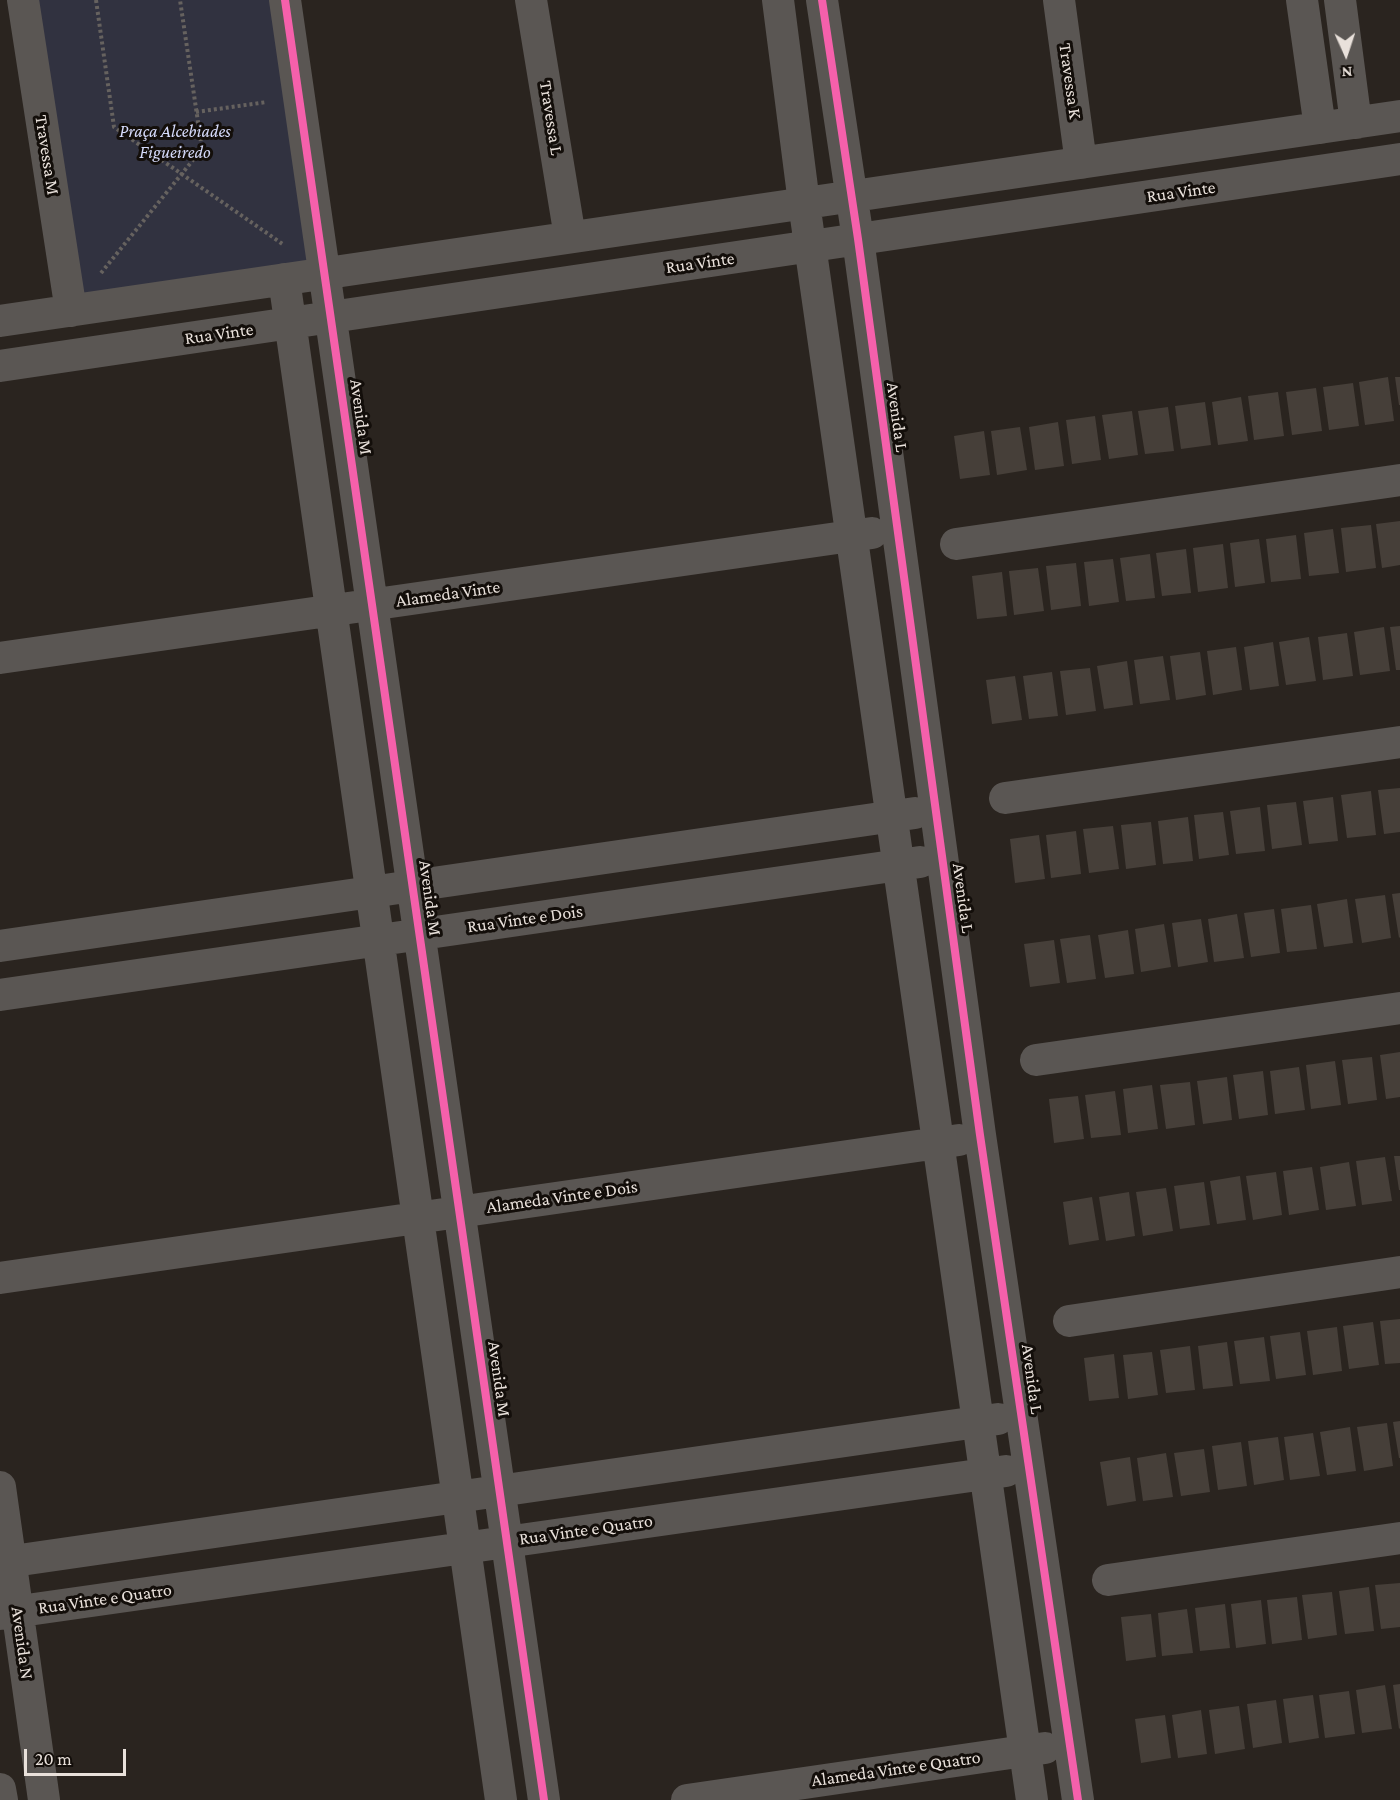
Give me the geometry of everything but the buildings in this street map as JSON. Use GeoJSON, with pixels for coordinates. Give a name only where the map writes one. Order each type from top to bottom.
{"type":"FeatureCollection","features":[{"type":"Feature","properties":{"kind":"street","name":"Travessa M"},"geometry":{"type":"LineString","coordinates":[[23,0],[71,311]]}},
{"type":"Feature","properties":{"kind":"street","name":"Avenida M"},"geometry":{"type":"LineString","coordinates":[[285,0],[544,1800]]}},
{"type":"Feature","properties":{"kind":"street","name":"Travessa L"},"geometry":{"type":"LineString","coordinates":[[531,0],[570,237]]}},
{"type":"Feature","properties":{"kind":"street"},"geometry":{"type":"LineString","coordinates":[[778,0],[804,203],[1032,1800]]}},
{"type":"Feature","properties":{"kind":"street","name":"Avenida L"},"geometry":{"type":"LineString","coordinates":[[822,0],[858,239],[980,1135],[1078,1800]]}},
{"type":"Feature","properties":{"kind":"street","name":"Travessa K"},"geometry":{"type":"LineString","coordinates":[[1059,0],[1082,163]]}},
{"type":"Feature","properties":{"kind":"street"},"geometry":{"type":"LineString","coordinates":[[1302,0],[1320,128]]}},
{"type":"Feature","properties":{"kind":"street"},"geometry":{"type":"LineString","coordinates":[[1340,0],[1356,123]]}},
{"type":"Feature","properties":{"kind":"street"},"geometry":{"type":"LineString","coordinates":[[0,321],[1400,116]]}},
{"type":"Feature","properties":{"kind":"street","name":"Rua Vinte"},"geometry":{"type":"LineString","coordinates":[[0,366],[1400,159]]}},
{"type":"Feature","properties":{"kind":"street"},"geometry":{"type":"LineString","coordinates":[[284,279],[501,1800]]}},
{"type":"Feature","properties":{"kind":"street"},"geometry":{"type":"LineString","coordinates":[[956,544],[1400,480]]}},
{"type":"Feature","properties":{"kind":"street","name":"Alameda Vinte"},"geometry":{"type":"LineString","coordinates":[[0,658],[897,530]]}},
{"type":"Feature","properties":{"kind":"street"},"geometry":{"type":"LineString","coordinates":[[1005,798],[1400,742]]}},
{"type":"Feature","properties":{"kind":"street"},"geometry":{"type":"LineString","coordinates":[[0,945],[936,810]]}},
{"type":"Feature","properties":{"kind":"street","name":"Rua Vinte e Dois"},"geometry":{"type":"LineString","coordinates":[[0,995],[943,858]]}},
{"type":"Feature","properties":{"kind":"street"},"geometry":{"type":"LineString","coordinates":[[1036,1060],[1400,1008]]}},
{"type":"Feature","properties":{"kind":"street","name":"Alameda Vinte e Dois"},"geometry":{"type":"LineString","coordinates":[[0,1278],[939,1144],[980,1135]]}},
{"type":"Feature","properties":{"kind":"street"},"geometry":{"type":"LineString","coordinates":[[1069,1321],[1400,1272]]}},
{"type":"Feature","properties":{"kind":"street"},"geometry":{"type":"LineString","coordinates":[[5,1562],[1023,1416]]}},
{"type":"Feature","properties":{"kind":"street","name":"Rua Vinte e Quatro"},"geometry":{"type":"LineString","coordinates":[[9,1613],[1030,1467]]}},
{"type":"Feature","properties":{"kind":"street","name":"Avenida N"},"geometry":{"type":"LineString","coordinates":[[0,1487],[9,1613],[44,1800]]}},
{"type":"Feature","properties":{"kind":"street"},"geometry":{"type":"LineString","coordinates":[[1108,1580],[1400,1538]]}},
{"type":"Feature","properties":{"kind":"street","name":"Alameda Vinte e Quatro"},"geometry":{"type":"LineString","coordinates":[[687,1800],[1070,1744]]}},
{"type":"Feature","properties":{"kind":"street"},"geometry":{"type":"LineString","coordinates":[[0,1789],[2,1800]]}},
{"type":"Feature","properties":{"kind":"path"},"geometry":{"type":"LineString","coordinates":[[96,0],[114,127],[325,273]]}},
{"type":"Feature","properties":{"kind":"path"},"geometry":{"type":"LineString","coordinates":[[71,311],[202,149],[180,0]]}},
{"type":"Feature","properties":{"kind":"path"},"geometry":{"type":"LineString","coordinates":[[196,112],[299,97]]}},
{"type":"Feature","properties":{"kind":"green space","name":"Praça Alcebiades Figueiredo"},"geometry":{"type":"Polygon","coordinates":[[[23,0],[285,0],[325,273],[70,310],[23,0]]]}},
{"type":"Feature","properties":{"kind":"cycle path"},"geometry":{"type":"LineString","coordinates":[[285,0],[544,1800]]}},
{"type":"Feature","properties":{"kind":"cycle path"},"geometry":{"type":"LineString","coordinates":[[822,0],[858,239],[980,1135],[1078,1800]]}}]}
